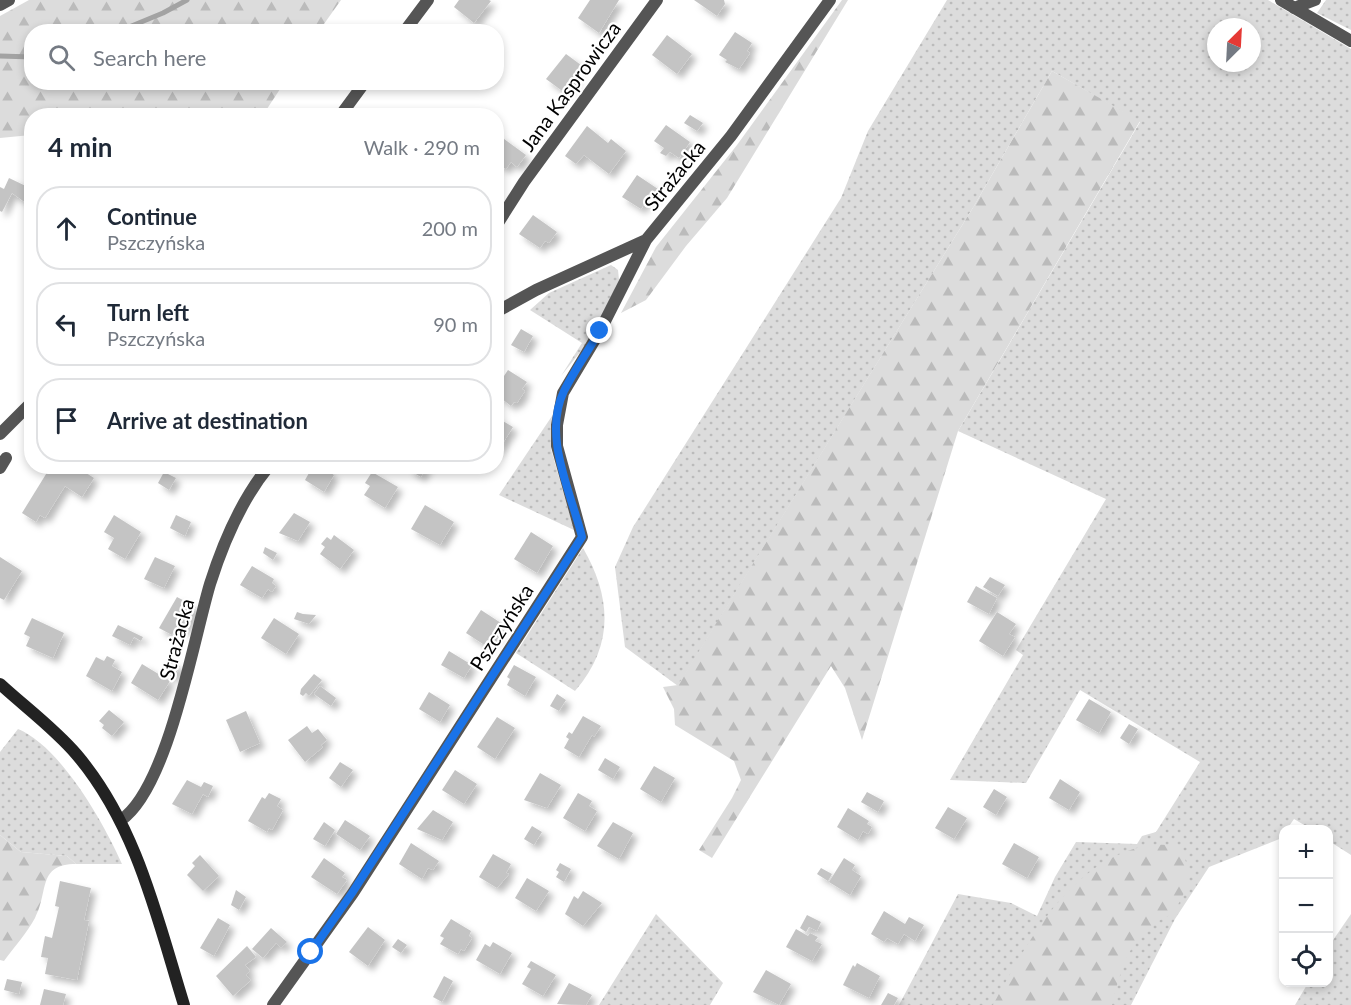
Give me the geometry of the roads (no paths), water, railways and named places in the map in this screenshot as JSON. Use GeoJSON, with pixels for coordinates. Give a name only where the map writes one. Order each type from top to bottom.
{"type":"FeatureCollection","features":[{"type":"Feature","properties":{"kind":"street"},"geometry":{"type":"LineString","coordinates":[[0,5],[9,0]]}},
{"type":"Feature","properties":{"kind":"street"},"geometry":{"type":"LineString","coordinates":[[410,24],[428,0]]}},
{"type":"Feature","properties":{"kind":"street","name":"Jana Kasprowicza"},"geometry":{"type":"LineString","coordinates":[[504,213],[524,182],[657,0]]}},
{"type":"Feature","properties":{"kind":"street","name":"Strażacka"},"geometry":{"type":"LineString","coordinates":[[504,308],[536,290],[646,240],[731,136],[830,0]]}},
{"type":"Feature","properties":{"kind":"street"},"geometry":{"type":"LineString","coordinates":[[1281,0],[1351,41]]}},
{"type":"Feature","properties":{"kind":"street"},"geometry":{"type":"LineString","coordinates":[[1294,8],[1315,0]]}},
{"type":"Feature","properties":{"kind":"street"},"geometry":{"type":"LineString","coordinates":[[346,108],[359,90]]}},
{"type":"Feature","properties":{"kind":"street","name":"Pszczyńska"},"geometry":{"type":"LineString","coordinates":[[273,1005],[352,893],[582,537],[557,446],[557,425],[563,393],[600,331],[646,240]]}},
{"type":"Feature","properties":{"kind":"street"},"geometry":{"type":"LineString","coordinates":[[0,434],[24,410]]}},
{"type":"Feature","properties":{"kind":"street","name":"Strażacka"},"geometry":{"type":"LineString","coordinates":[[121,820],[133,812],[145,795],[172,726],[221,551],[254,484],[262,474]]}},
{"type":"Feature","properties":{"kind":"street"},"geometry":{"type":"LineString","coordinates":[[0,684],[76,754],[121,820],[141,869],[184,1005]]}},
{"type":"Feature","properties":{"kind":"waterway"},"geometry":{"type":"LineString","coordinates":[[136,24],[187,0]]}},
{"type":"Feature","properties":{"kind":"waterway"},"geometry":{"type":"LineString","coordinates":[[0,56],[24,57]]}}]}
